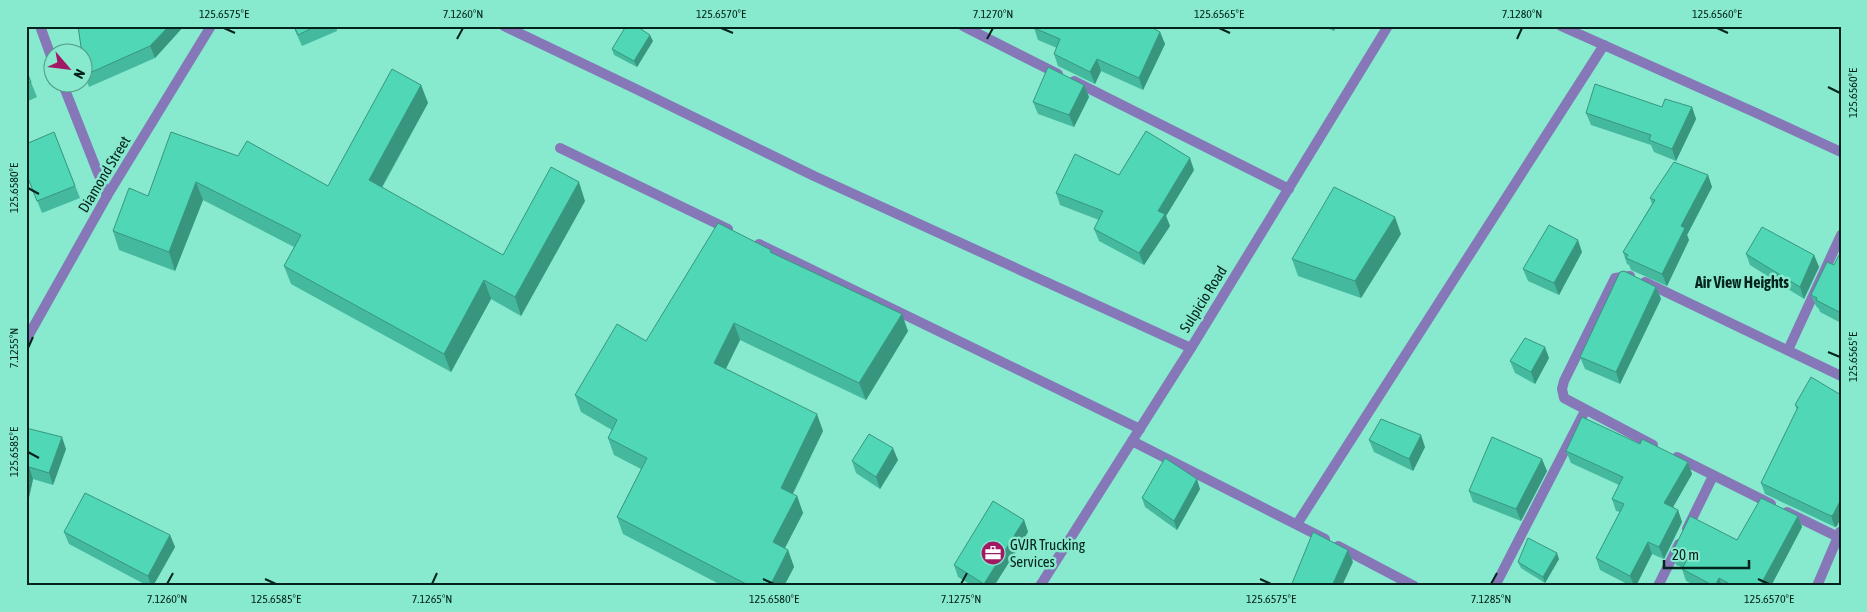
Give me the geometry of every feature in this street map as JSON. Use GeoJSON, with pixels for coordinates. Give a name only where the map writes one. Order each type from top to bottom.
{"type":"FeatureCollection","features":[{"type":"Feature","properties":{"kind":"street"},"geometry":{"type":"LineString","coordinates":[[40,26],[46,42]]}},
{"type":"Feature","properties":{"kind":"street","name":"Diamond Street"},"geometry":{"type":"LineString","coordinates":[[26,340],[107,196],[211,26]]}},
{"type":"Feature","properties":{"kind":"street"},"geometry":{"type":"LineString","coordinates":[[504,26],[814,176],[1191,348]]}},
{"type":"Feature","properties":{"kind":"street"},"geometry":{"type":"LineString","coordinates":[[963,26],[1289,189]]}},
{"type":"Feature","properties":{"kind":"street","name":"Sulpicio Road"},"geometry":{"type":"LineString","coordinates":[[1040,586],[1191,348],[1388,26]]}},
{"type":"Feature","properties":{"kind":"street"},"geometry":{"type":"LineString","coordinates":[[1560,26],[1841,152]]}},
{"type":"Feature","properties":{"kind":"street"},"geometry":{"type":"LineString","coordinates":[[1297,524],[1604,45]]}},
{"type":"Feature","properties":{"kind":"street"},"geometry":{"type":"LineString","coordinates":[[66,92],[107,196]]}},
{"type":"Feature","properties":{"kind":"street"},"geometry":{"type":"LineString","coordinates":[[560,148],[1140,429]]}},
{"type":"Feature","properties":{"kind":"street"},"geometry":{"type":"LineString","coordinates":[[1788,350],[1841,235]]}},
{"type":"Feature","properties":{"kind":"street"},"geometry":{"type":"LineString","coordinates":[[1817,586],[1840,534],[1713,476],[1585,410],[1564,398],[1562,389],[1564,381],[1615,278],[1621,276],[1639,279],[1841,376]]}},
{"type":"Feature","properties":{"kind":"street"},"geometry":{"type":"LineString","coordinates":[[1495,586],[1585,410]]}},
{"type":"Feature","properties":{"kind":"street"},"geometry":{"type":"LineString","coordinates":[[1132,441],[1297,524],[1414,586]]}},
{"type":"Feature","properties":{"kind":"street"},"geometry":{"type":"LineString","coordinates":[[1658,586],[1713,476]]}},
{"type":"Feature","properties":{"kind":"building"},"geometry":{"type":"Polygon","coordinates":[[[78,26],[169,26],[150,46],[92,72],[92,42],[80,42],[78,26]]]}},
{"type":"Feature","properties":{"kind":"building"},"geometry":{"type":"Polygon","coordinates":[[[294,26],[316,26],[298,35],[294,26]]]}},
{"type":"Feature","properties":{"kind":"building"},"geometry":{"type":"Polygon","coordinates":[[[626,26],[636,26],[650,35],[634,61],[612,49],[626,26]]]}},
{"type":"Feature","properties":{"kind":"building"},"geometry":{"type":"Polygon","coordinates":[[[1035,26],[1149,26],[1160,32],[1139,78],[1097,59],[1090,72],[1054,54],[1060,39],[1034,28],[1035,26]]]}},
{"type":"Feature","properties":{"kind":"building"},"geometry":{"type":"Polygon","coordinates":[[[1048,67],[1084,85],[1069,115],[1033,102],[1048,67]]]}},
{"type":"Feature","properties":{"kind":"building"},"geometry":{"type":"Polygon","coordinates":[[[392,69],[421,85],[369,180],[503,255],[551,167],[579,182],[515,297],[484,280],[444,354],[284,266],[301,235],[196,182],[169,252],[113,231],[129,188],[148,196],[171,132],[238,156],[247,141],[328,186],[392,69]]]}},
{"type":"Feature","properties":{"kind":"building"},"geometry":{"type":"Polygon","coordinates":[[[26,70],[31,82],[26,84],[26,70]]]}},
{"type":"Feature","properties":{"kind":"building"},"geometry":{"type":"Polygon","coordinates":[[[1595,84],[1662,107],[1665,99],[1692,107],[1672,149],[1649,140],[1651,135],[1586,113],[1595,84]]]}},
{"type":"Feature","properties":{"kind":"building"},"geometry":{"type":"Polygon","coordinates":[[[1146,131],[1190,158],[1158,211],[1165,214],[1139,253],[1094,229],[1103,211],[1056,193],[1075,154],[1119,175],[1146,131]]]}},
{"type":"Feature","properties":{"kind":"building"},"geometry":{"type":"Polygon","coordinates":[[[54,132],[75,186],[37,201],[26,173],[26,144],[54,132]]]}},
{"type":"Feature","properties":{"kind":"building"},"geometry":{"type":"Polygon","coordinates":[[[1674,162],[1708,175],[1681,226],[1685,228],[1662,274],[1626,258],[1628,255],[1623,252],[1655,200],[1650,198],[1674,162]]]}},
{"type":"Feature","properties":{"kind":"building"},"geometry":{"type":"Polygon","coordinates":[[[1334,187],[1395,217],[1355,281],[1292,259],[1334,187]]]}},
{"type":"Feature","properties":{"kind":"building"},"geometry":{"type":"Polygon","coordinates":[[[718,223],[771,250],[770,252],[902,314],[859,383],[734,323],[714,363],[817,414],[781,488],[797,496],[773,542],[788,550],[770,586],[750,586],[617,517],[647,458],[608,438],[617,420],[575,395],[617,324],[646,341],[718,223]]]}},
{"type":"Feature","properties":{"kind":"building"},"geometry":{"type":"Polygon","coordinates":[[[1549,225],[1578,240],[1554,283],[1523,269],[1549,225]]]}},
{"type":"Feature","properties":{"kind":"building"},"geometry":{"type":"Polygon","coordinates":[[[1762,227],[1814,255],[1800,287],[1746,254],[1762,227]]]}},
{"type":"Feature","properties":{"kind":"building"},"geometry":{"type":"Polygon","coordinates":[[[1839,255],[1841,256],[1841,313],[1816,300],[1817,298],[1811,295],[1827,262],[1834,265],[1839,255]]]}},
{"type":"Feature","properties":{"kind":"building"},"geometry":{"type":"Polygon","coordinates":[[[1624,271],[1656,287],[1616,372],[1580,357],[1620,272],[1624,271]]]}},
{"type":"Feature","properties":{"kind":"building"},"geometry":{"type":"Polygon","coordinates":[[[1525,338],[1545,347],[1531,372],[1510,361],[1525,338]]]}},
{"type":"Feature","properties":{"kind":"building"},"geometry":{"type":"Polygon","coordinates":[[[1811,377],[1841,395],[1841,499],[1831,516],[1761,483],[1798,407],[1795,405],[1811,377]]]}},
{"type":"Feature","properties":{"kind":"building"},"geometry":{"type":"Polygon","coordinates":[[[1582,417],[1640,444],[1642,439],[1688,462],[1664,503],[1678,510],[1659,547],[1648,542],[1630,576],[1596,558],[1624,504],[1612,499],[1623,477],[1566,451],[1582,417]]]}},
{"type":"Feature","properties":{"kind":"building"},"geometry":{"type":"Polygon","coordinates":[[[1381,419],[1421,435],[1409,459],[1369,440],[1381,419]]]}},
{"type":"Feature","properties":{"kind":"building"},"geometry":{"type":"Polygon","coordinates":[[[26,428],[62,437],[49,473],[29,467],[26,480],[26,428]]]}},
{"type":"Feature","properties":{"kind":"building"},"geometry":{"type":"Polygon","coordinates":[[[869,434],[893,448],[876,477],[852,461],[869,434]]]}},
{"type":"Feature","properties":{"kind":"building"},"geometry":{"type":"Polygon","coordinates":[[[1492,437],[1542,459],[1516,509],[1469,491],[1492,437]]]}},
{"type":"Feature","properties":{"kind":"building"},"geometry":{"type":"Polygon","coordinates":[[[1165,458],[1197,479],[1174,521],[1142,498],[1165,458]]]}},
{"type":"Feature","properties":{"kind":"building"},"geometry":{"type":"Polygon","coordinates":[[[85,493],[170,535],[148,576],[64,532],[85,493]]]}},
{"type":"Feature","properties":{"kind":"building"},"geometry":{"type":"Polygon","coordinates":[[[1761,498],[1798,516],[1760,586],[1733,586],[1719,578],[1714,586],[1682,569],[1687,559],[1672,553],[1690,516],[1737,540],[1761,498]]]}},
{"type":"Feature","properties":{"kind":"building"},"geometry":{"type":"Polygon","coordinates":[[[993,501],[1024,520],[984,584],[954,565],[993,501]]]}},
{"type":"Feature","properties":{"kind":"building"},"geometry":{"type":"Polygon","coordinates":[[[1313,532],[1348,550],[1332,586],[1291,586],[1313,532]]]}},
{"type":"Feature","properties":{"kind":"building"},"geometry":{"type":"Polygon","coordinates":[[[1528,538],[1557,553],[1543,577],[1518,562],[1528,538]]]}},
{"type":"Feature","properties":{"kind":"place","name":"GVJR Trucking Services"},"geometry":{"type":"Point","coordinates":[993,553]}},
{"type":"Feature","properties":{"kind":"district","name":"Air View Heights"},"geometry":{"type":"Point","coordinates":[1742,282]}}]}
